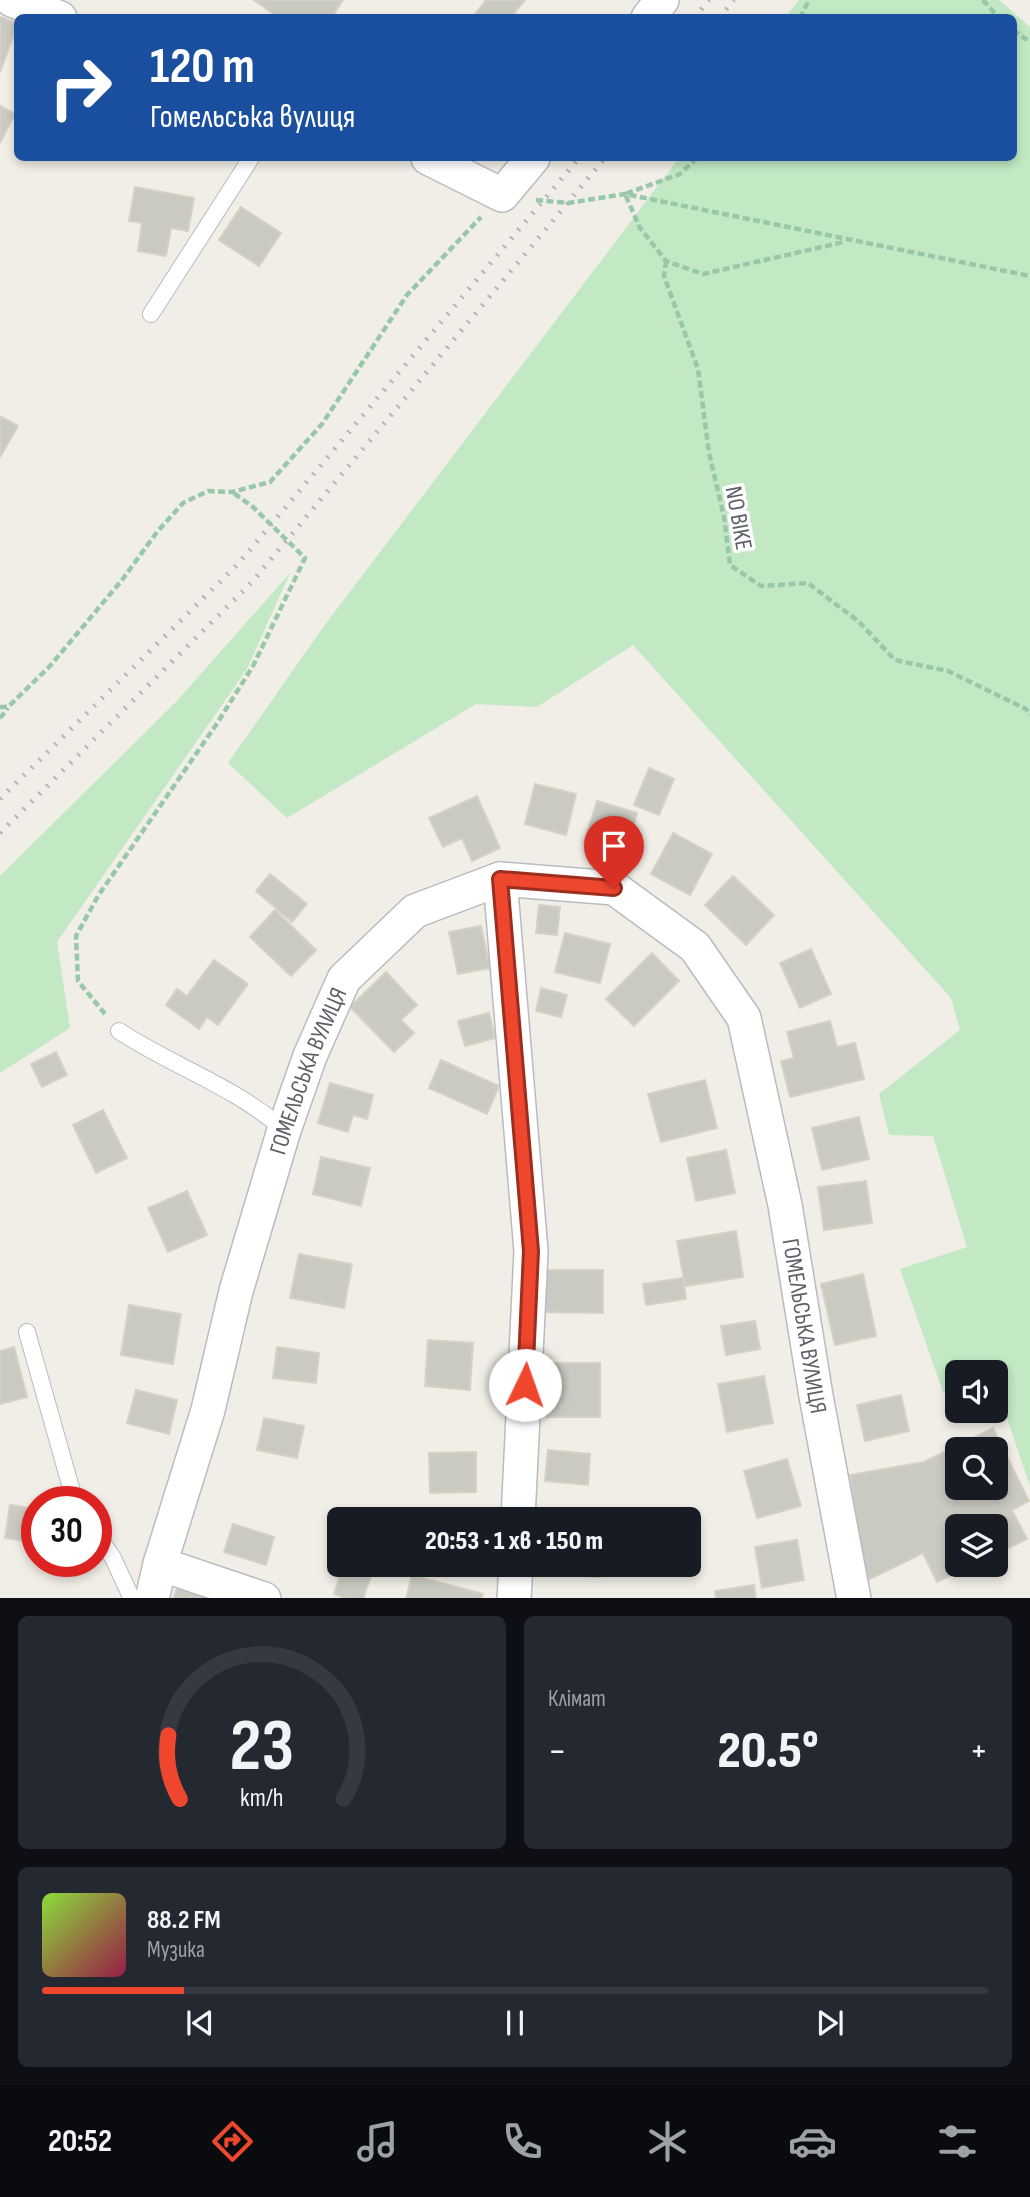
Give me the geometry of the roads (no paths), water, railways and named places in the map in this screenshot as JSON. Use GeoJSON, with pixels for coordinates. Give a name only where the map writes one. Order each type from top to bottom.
{"type":"FeatureCollection","features":[{"type":"Feature","properties":{"kind":"street"},"geometry":{"type":"LineString","coordinates":[[12,0],[49,14]]}},
{"type":"Feature","properties":{"kind":"street"},"geometry":{"type":"LineString","coordinates":[[651,14],[662,0]]}},
{"type":"Feature","properties":{"kind":"street"},"geometry":{"type":"LineString","coordinates":[[434,161],[502,195],[530,161]]}},
{"type":"Feature","properties":{"kind":"street"},"geometry":{"type":"LineString","coordinates":[[500,879],[531,1251],[519,1507]]}},
{"type":"Feature","properties":{"kind":"street","name":"ГОМЕЛЬСЬКА ВУЛИЦЯ"},"geometry":{"type":"LineString","coordinates":[[152,1598],[208,1410],[236,1291],[284,1130],[310,1056],[344,978],[415,911],[500,879],[614,888],[695,947],[744,1018],[785,1205],[816,1396],[854,1598]]}},
{"type":"Feature","properties":{"kind":"street"},"geometry":{"type":"LineString","coordinates":[[160,1564],[264,1598]]}},
{"type":"Feature","properties":{"kind":"street"},"geometry":{"type":"LineString","coordinates":[[514,1598],[515,1577]]}},
{"type":"Feature","properties":{"kind":"lane"},"geometry":{"type":"LineString","coordinates":[[151,314],[249,161]]}},
{"type":"Feature","properties":{"kind":"lane"},"geometry":{"type":"LineString","coordinates":[[119,1031],[259,1111],[284,1130]]}},
{"type":"Feature","properties":{"kind":"lane"},"geometry":{"type":"LineString","coordinates":[[27,1332],[70,1486]]}},
{"type":"Feature","properties":{"kind":"lane"},"geometry":{"type":"LineString","coordinates":[[112,1557],[132,1598]]}},
{"type":"Feature","properties":{"kind":"railway"},"geometry":{"type":"LineString","coordinates":[[697,14],[709,0]]}},
{"type":"Feature","properties":{"kind":"railway"},"geometry":{"type":"LineString","coordinates":[[722,14],[734,0]]}},
{"type":"Feature","properties":{"kind":"railway"},"geometry":{"type":"LineString","coordinates":[[0,799],[238,564],[576,161]]}},
{"type":"Feature","properties":{"kind":"railway"},"geometry":{"type":"LineString","coordinates":[[0,833],[252,582],[603,161]]}}]}
